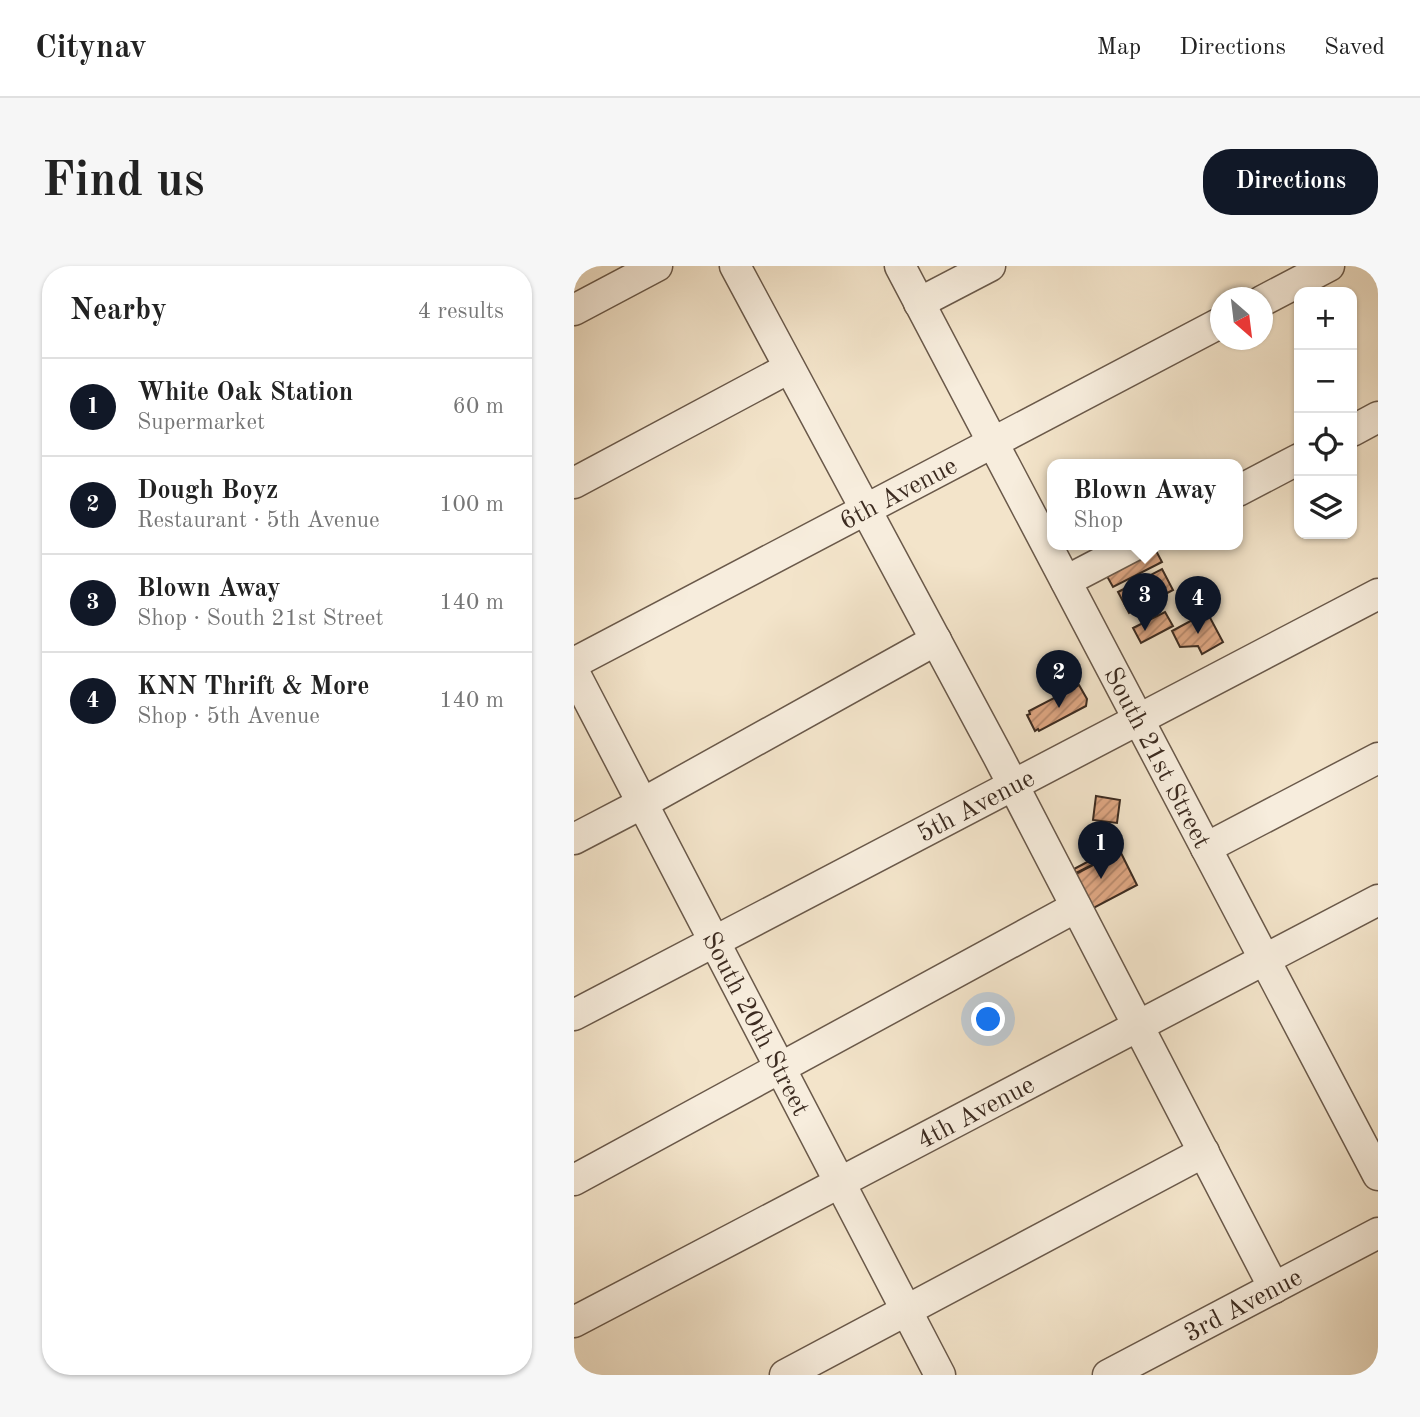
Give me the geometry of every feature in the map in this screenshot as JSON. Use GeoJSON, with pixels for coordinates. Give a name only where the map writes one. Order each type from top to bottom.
{"type":"FeatureCollection","features":[{"type":"Feature","properties":{"kind":"street"},"geometry":{"type":"LineString","coordinates":[[574,310],[657,266]]}},
{"type":"Feature","properties":{"kind":"street"},"geometry":{"type":"LineString","coordinates":[[735,266],[1013,785],[1274,1288]]}},
{"type":"Feature","properties":{"kind":"street","name":"South 21st Street"},"geometry":{"type":"LineString","coordinates":[[900,266],[1047,546]]}},
{"type":"Feature","properties":{"kind":"street"},"geometry":{"type":"LineString","coordinates":[[919,303],[990,266]]}},
{"type":"Feature","properties":{"kind":"street"},"geometry":{"type":"LineString","coordinates":[[1273,295],[1329,266]]}},
{"type":"Feature","properties":{"kind":"street","name":"6th Avenue"},"geometry":{"type":"LineString","coordinates":[[574,663],[1210,328]]}},
{"type":"Feature","properties":{"kind":"street"},"geometry":{"type":"LineString","coordinates":[[574,483],[789,368]]}},
{"type":"Feature","properties":{"kind":"street"},"geometry":{"type":"LineString","coordinates":[[1357,428],[1378,417]]}},
{"type":"Feature","properties":{"kind":"street"},"geometry":{"type":"LineString","coordinates":[[1243,488],[1294,462]]}},
{"type":"Feature","properties":{"kind":"street","name":"South 21st Street"},"geometry":{"type":"LineString","coordinates":[[1049,550],[1378,1175]]}},
{"type":"Feature","properties":{"kind":"street"},"geometry":{"type":"LineString","coordinates":[[1066,581],[1125,550]]}},
{"type":"Feature","properties":{"kind":"street","name":"5th Avenue"},"geometry":{"type":"LineString","coordinates":[[574,1014],[1378,594]]}},
{"type":"Feature","properties":{"kind":"street"},"geometry":{"type":"LineString","coordinates":[[574,839],[936,640]]}},
{"type":"Feature","properties":{"kind":"street","name":"South 20th Street"},"geometry":{"type":"LineString","coordinates":[[574,672],[940,1375]]}},
{"type":"Feature","properties":{"kind":"street"},"geometry":{"type":"LineString","coordinates":[[1206,848],[1378,758]]}},
{"type":"Feature","properties":{"kind":"street","name":"4th Avenue"},"geometry":{"type":"LineString","coordinates":[[574,1322],[1378,900]]}},
{"type":"Feature","properties":{"kind":"street"},"geometry":{"type":"LineString","coordinates":[[574,1180],[1076,907]]}},
{"type":"Feature","properties":{"kind":"street"},"geometry":{"type":"LineString","coordinates":[[785,1375],[1204,1152]]}},
{"type":"Feature","properties":{"kind":"street","name":"3rd Avenue"},"geometry":{"type":"LineString","coordinates":[[1108,1375],[1378,1233]]}},
{"type":"Feature","properties":{"kind":"building"},"geometry":{"type":"Polygon","coordinates":[[[1139,550],[1156,550],[1162,562],[1113,587],[1103,569],[1139,550]]]}},
{"type":"Feature","properties":{"kind":"building"},"geometry":{"type":"Polygon","coordinates":[[[1162,569],[1173,590],[1129,613],[1118,592],[1162,569]]]}},
{"type":"Feature","properties":{"kind":"building"},"geometry":{"type":"Polygon","coordinates":[[[1165,612],[1173,626],[1141,643],[1133,628],[1165,612]]]}},
{"type":"Feature","properties":{"kind":"building"},"geometry":{"type":"Polygon","coordinates":[[[1207,612],[1223,642],[1202,654],[1198,646],[1180,647],[1172,631],[1207,612]]]}},
{"type":"Feature","properties":{"kind":"building"},"geometry":{"type":"Polygon","coordinates":[[[1079,685],[1087,699],[1086,706],[1035,731],[1027,715],[1030,714],[1029,711],[1079,685]]]}},
{"type":"Feature","properties":{"kind":"building"},"geometry":{"type":"Polygon","coordinates":[[[1096,796],[1120,800],[1117,823],[1093,820],[1096,796]]]}},
{"type":"Feature","properties":{"kind":"building"},"geometry":{"type":"Polygon","coordinates":[[[1108,851],[1110,856],[1076,873],[1074,869],[1108,851]]]}},
{"type":"Feature","properties":{"kind":"building"},"geometry":{"type":"Polygon","coordinates":[[[1120,851],[1137,885],[1086,912],[1068,878],[1120,851]]]}},
{"type":"Feature","properties":{"kind":"place","name":"Blown Away"},"geometry":{"type":"Point","coordinates":[1145,631]}},
{"type":"Feature","properties":{"kind":"place","name":"KNN Thrift & More"},"geometry":{"type":"Point","coordinates":[1198,634]}},
{"type":"Feature","properties":{"kind":"place","name":"Dough Boyz"},"geometry":{"type":"Point","coordinates":[1059,708]}},
{"type":"Feature","properties":{"kind":"place","name":"White Oak Station"},"geometry":{"type":"Point","coordinates":[1101,879]}}]}
